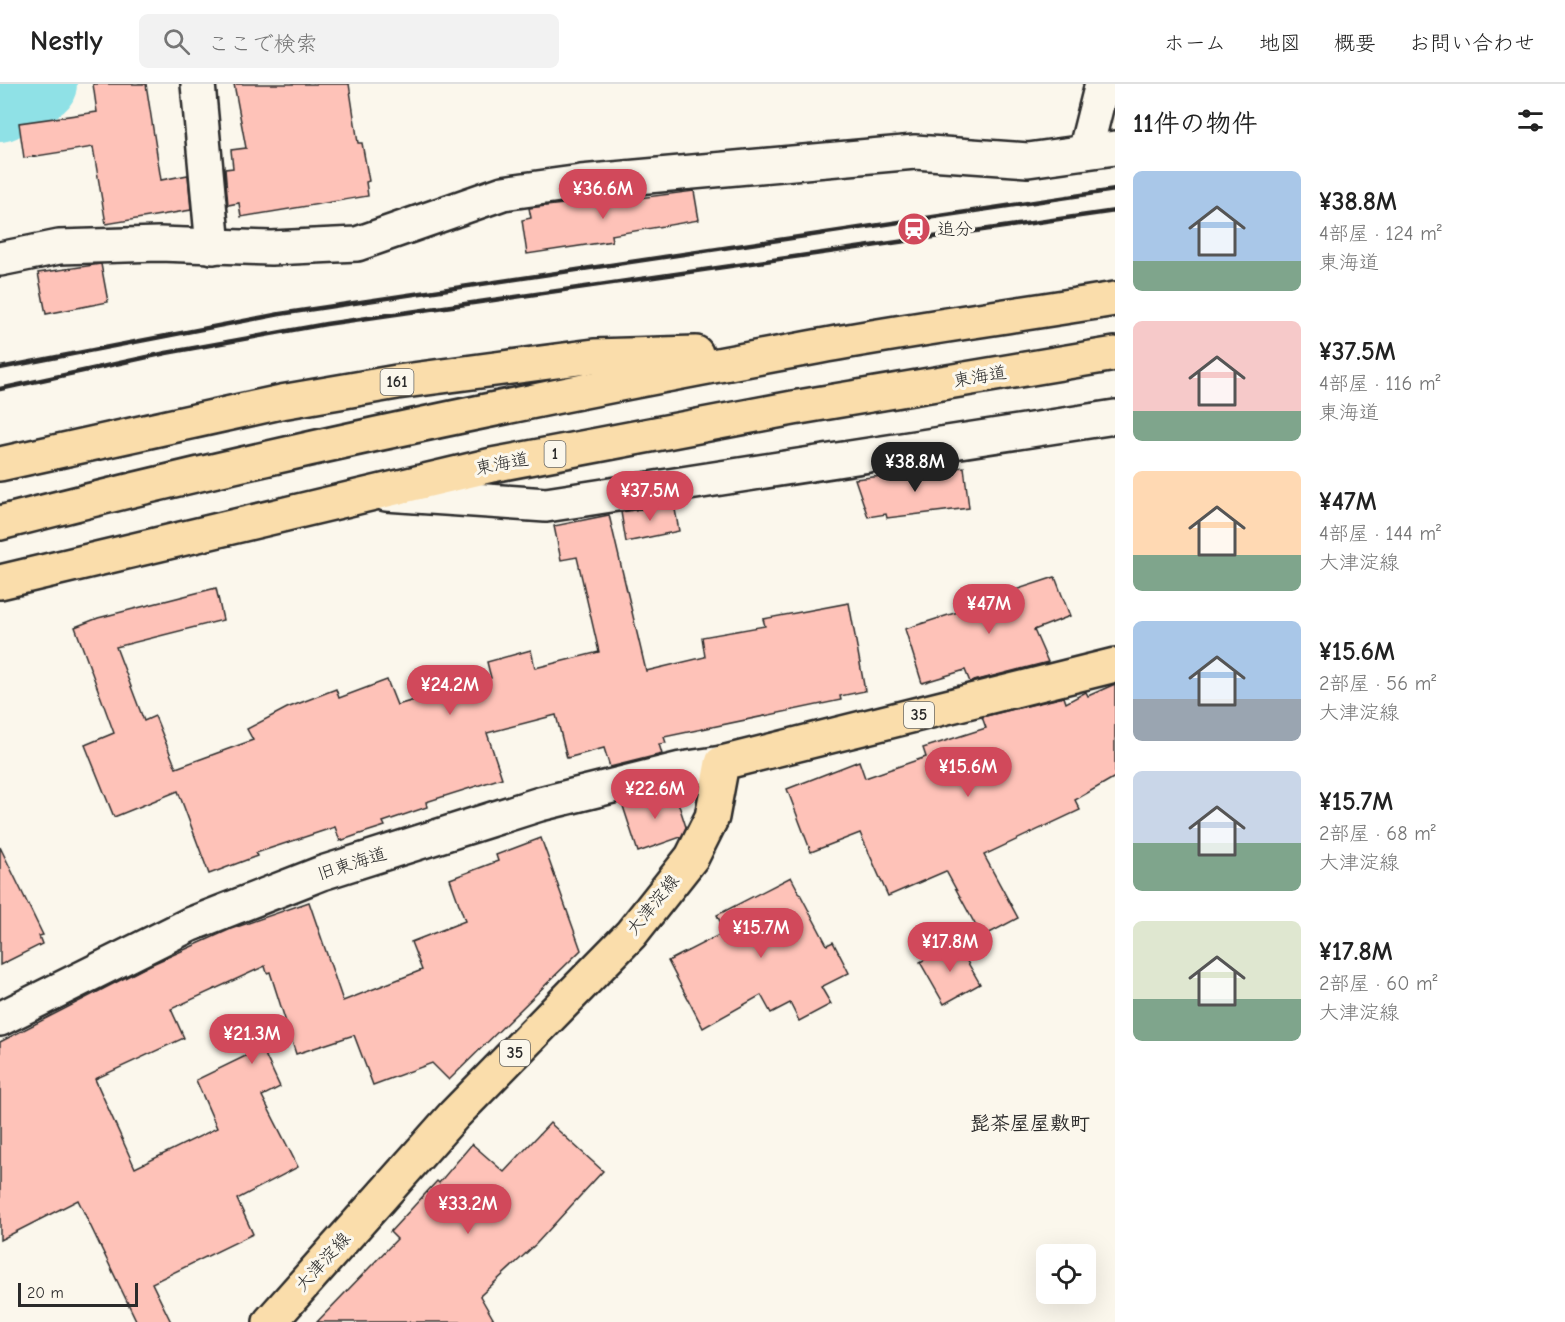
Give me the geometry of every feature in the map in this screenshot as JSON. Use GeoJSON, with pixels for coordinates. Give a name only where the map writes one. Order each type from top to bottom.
{"type":"FeatureCollection","features":[{"type":"Feature","properties":{"kind":"main road"},"geometry":{"type":"LineString","coordinates":[[0,523],[188,476],[529,402],[801,349],[1115,299]]}},
{"type":"Feature","properties":{"kind":"main road","name":"161"},"geometry":{"type":"LineString","coordinates":[[0,464],[281,402],[397,382],[594,356],[801,349]]}},
{"type":"Feature","properties":{"kind":"main road","name":"東海道"},"geometry":{"type":"LineString","coordinates":[[0,582],[370,492],[492,465],[793,408],[1115,354]]}},
{"type":"Feature","properties":{"kind":"main road","name":"35"},"geometry":{"type":"LineString","coordinates":[[722,763],[1115,665]]}},
{"type":"Feature","properties":{"kind":"main road","name":"大津淀線"},"geometry":{"type":"LineString","coordinates":[[270,1322],[454,1115],[638,925],[692,857],[712,817],[722,763]]}},
{"type":"Feature","properties":{"kind":"street"},"geometry":{"type":"LineString","coordinates":[[198,84],[213,247]]}},
{"type":"Feature","properties":{"kind":"street"},"geometry":{"type":"LineString","coordinates":[[0,259],[59,247],[159,244],[271,248],[357,244],[503,193],[581,182],[915,152],[1028,160],[1100,150],[1102,84]]}},
{"type":"Feature","properties":{"kind":"street"},"geometry":{"type":"LineString","coordinates":[[370,492],[546,505],[1115,417]]}},
{"type":"Feature","properties":{"kind":"street","name":"旧東海道"},"geometry":{"type":"LineString","coordinates":[[0,1020],[189,926],[322,873],[540,804],[681,769],[722,763]]}},
{"type":"Feature","properties":{"kind":"building"},"geometry":{"type":"Polygon","coordinates":[[[93,84],[146,84],[161,180],[188,175],[191,210],[106,224],[93,147],[24,158],[19,123],[97,112],[93,84]]]}},
{"type":"Feature","properties":{"kind":"building"},"geometry":{"type":"Polygon","coordinates":[[[234,84],[349,84],[358,143],[362,143],[369,181],[366,182],[368,196],[241,217],[239,203],[228,205],[225,169],[233,168],[231,150],[246,148],[234,84]]]}},
{"type":"Feature","properties":{"kind":"building"},"geometry":{"type":"Polygon","coordinates":[[[694,191],[699,220],[611,235],[612,241],[527,254],[522,220],[531,218],[529,208],[606,199],[607,202],[694,191]]]}},
{"type":"Feature","properties":{"kind":"building"},"geometry":{"type":"Polygon","coordinates":[[[101,264],[108,302],[46,314],[38,273],[101,264]]]}},
{"type":"Feature","properties":{"kind":"building"},"geometry":{"type":"Polygon","coordinates":[[[964,467],[969,508],[887,518],[886,514],[868,517],[855,479],[964,467]]]}},
{"type":"Feature","properties":{"kind":"building"},"geometry":{"type":"Polygon","coordinates":[[[674,504],[679,531],[626,542],[621,512],[674,504]]]}},
{"type":"Feature","properties":{"kind":"building"},"geometry":{"type":"Polygon","coordinates":[[[609,515],[646,671],[705,657],[702,637],[765,626],[763,619],[849,603],[865,691],[840,696],[841,700],[664,737],[666,743],[659,744],[662,754],[610,767],[604,748],[567,758],[556,715],[487,733],[502,778],[426,802],[427,807],[383,822],[385,826],[340,841],[335,827],[256,853],[257,856],[209,874],[178,791],[114,817],[85,745],[114,733],[75,627],[98,618],[216,588],[223,620],[116,647],[144,721],[155,716],[176,768],[253,740],[247,729],[287,708],[336,689],[339,698],[387,680],[397,705],[491,678],[487,662],[531,650],[535,668],[599,652],[577,557],[561,560],[554,526],[609,515]]]}},
{"type":"Feature","properties":{"kind":"building"},"geometry":{"type":"Polygon","coordinates":[[[1055,577],[1070,616],[1034,630],[1048,662],[970,682],[965,670],[922,683],[905,629],[998,599],[997,596],[1055,577]]]}},
{"type":"Feature","properties":{"kind":"building"},"geometry":{"type":"Polygon","coordinates":[[[1115,684],[1115,777],[1075,800],[1080,810],[984,855],[1018,918],[982,937],[946,871],[888,896],[860,833],[811,852],[787,789],[859,761],[865,778],[926,757],[923,748],[986,728],[982,717],[1064,697],[1066,703],[1086,692],[1088,696],[1115,684]]]}},
{"type":"Feature","properties":{"kind":"building"},"geometry":{"type":"Polygon","coordinates":[[[674,790],[686,827],[681,837],[638,852],[622,803],[674,790]]]}},
{"type":"Feature","properties":{"kind":"building"},"geometry":{"type":"Polygon","coordinates":[[[541,838],[581,950],[449,1080],[432,1063],[373,1085],[354,1035],[296,1054],[270,972],[267,973],[265,966],[171,1009],[184,1038],[95,1079],[135,1168],[217,1128],[196,1080],[262,1048],[280,1087],[262,1096],[298,1167],[237,1199],[253,1234],[152,1283],[171,1322],[137,1322],[78,1200],[0,1240],[0,1042],[150,965],[231,929],[309,902],[343,1001],[422,970],[411,942],[465,921],[450,879],[498,861],[496,855],[541,838]]]}},
{"type":"Feature","properties":{"kind":"building"},"geometry":{"type":"Polygon","coordinates":[[[0,847],[43,935],[39,936],[42,944],[0,965],[0,847]]]}},
{"type":"Feature","properties":{"kind":"building"},"geometry":{"type":"Polygon","coordinates":[[[791,877],[827,945],[833,942],[849,973],[821,987],[831,1004],[799,1021],[790,1003],[771,1013],[761,995],[703,1028],[668,961],[725,932],[717,915],[791,877]]]}},
{"type":"Feature","properties":{"kind":"building"},"geometry":{"type":"Polygon","coordinates":[[[956,942],[980,984],[944,1004],[920,962],[956,942]]]}},
{"type":"Feature","properties":{"kind":"building"},"geometry":{"type":"Polygon","coordinates":[[[550,1123],[603,1171],[536,1244],[480,1296],[495,1322],[317,1322],[397,1239],[390,1232],[437,1181],[439,1183],[472,1144],[504,1172],[550,1123]]]}},
{"type":"Feature","properties":{"kind":"waterway"},"geometry":{"type":"LineString","coordinates":[[0,106],[41,84]]}},
{"type":"Feature","properties":{"kind":"railway"},"geometry":{"type":"LineString","coordinates":[[0,368],[280,314],[1115,190]]}},
{"type":"Feature","properties":{"kind":"railway"},"geometry":{"type":"LineString","coordinates":[[0,389],[166,353],[326,324],[1115,211]]}},
{"type":"Feature","properties":{"kind":"place","name":"追分"},"geometry":{"type":"Point","coordinates":[914,229]}},
{"type":"Feature","properties":{"kind":"district","name":"髭茶屋屋敷町"},"geometry":{"type":"Point","coordinates":[1030,1123]}}]}
